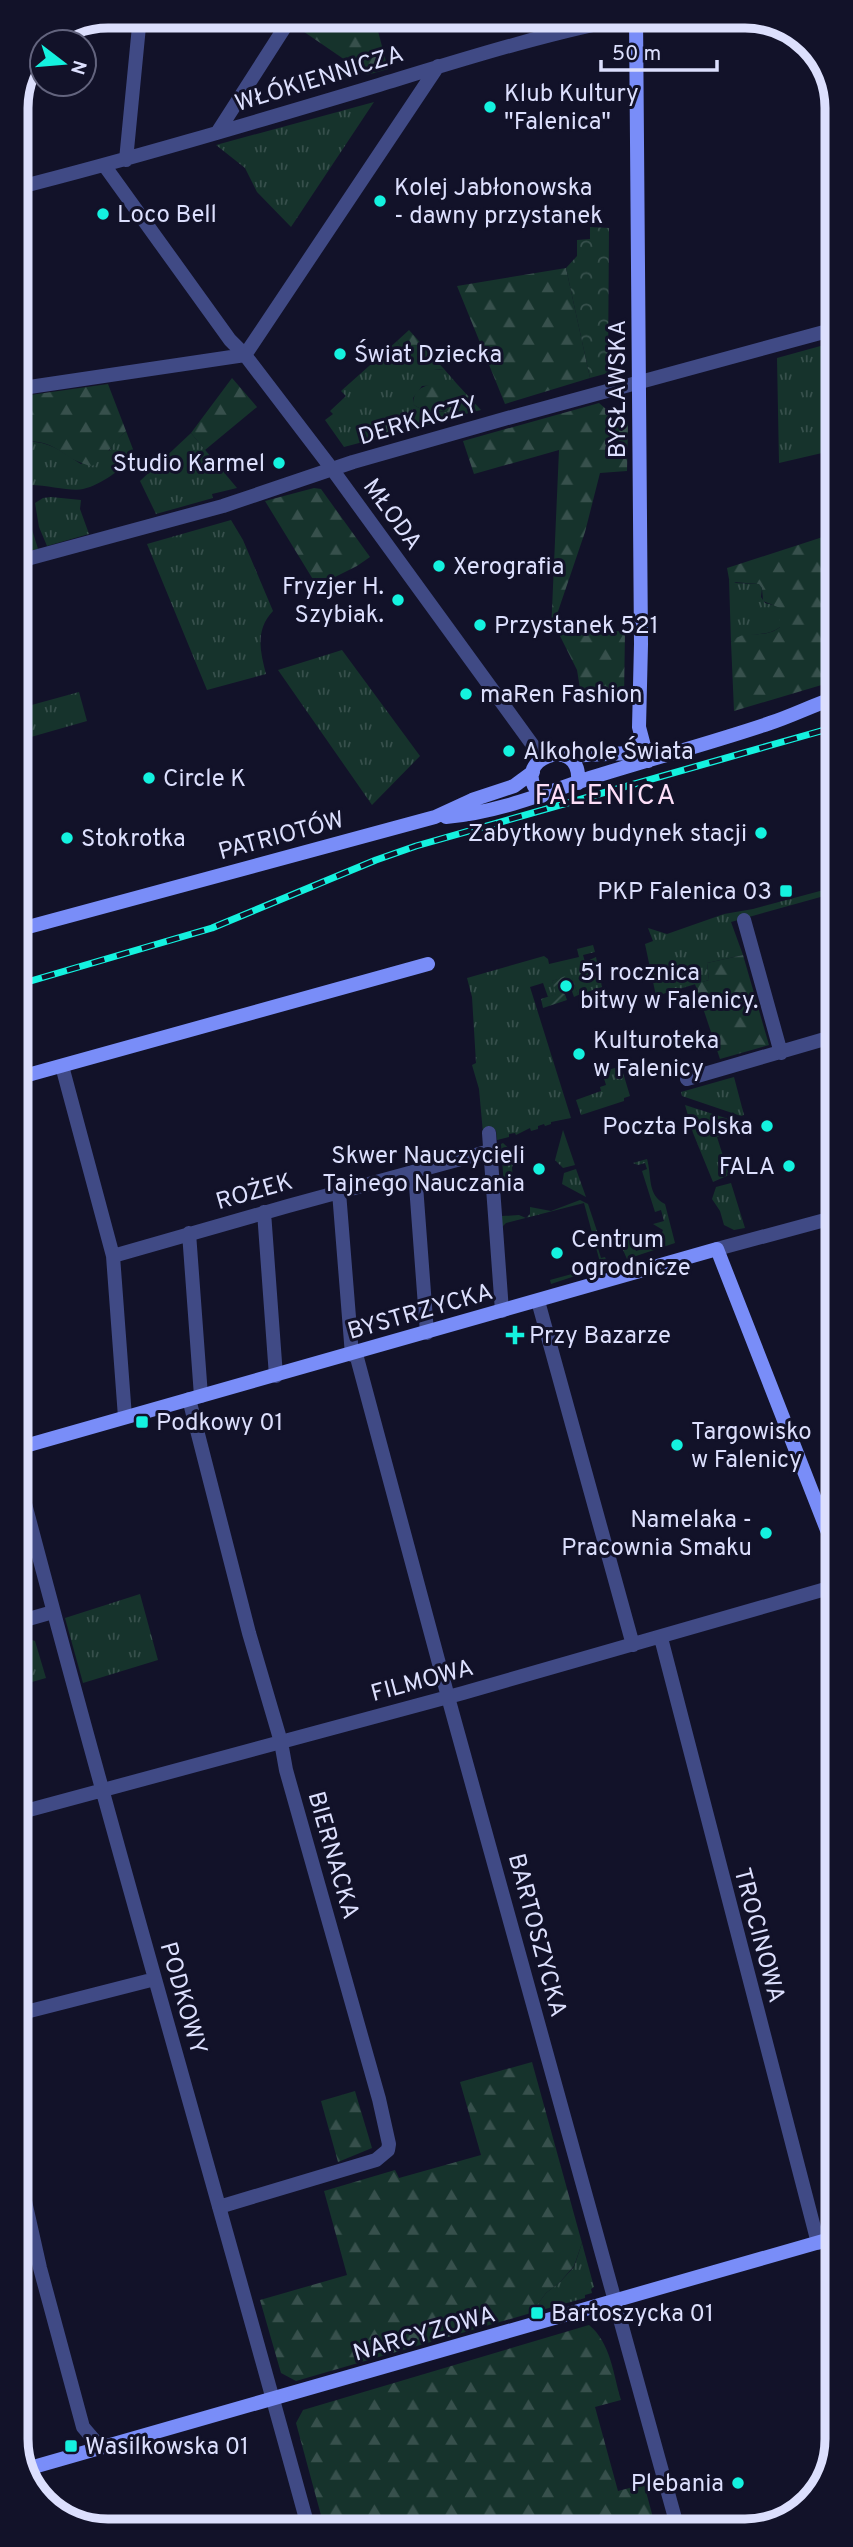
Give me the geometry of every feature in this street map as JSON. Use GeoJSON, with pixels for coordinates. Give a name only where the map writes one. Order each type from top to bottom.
{"type":"FeatureCollection","features":[{"type":"Feature","properties":{"kind":"street"},"geometry":{"type":"LineString","coordinates":[[126,160],[139,28]]}},
{"type":"Feature","properties":{"kind":"street"},"geometry":{"type":"LineString","coordinates":[[218,133],[284,28]]}},
{"type":"Feature","properties":{"kind":"street","name":"WŁÓKIENNICZA"},"geometry":{"type":"LineString","coordinates":[[28,185],[126,160],[438,66],[579,28]]}},
{"type":"Feature","properties":{"kind":"street","name":"BYSŁAWSKA"},"geometry":{"type":"LineString","coordinates":[[636,28],[641,644],[639,727],[645,756]]}},
{"type":"Feature","properties":{"kind":"street"},"geometry":{"type":"LineString","coordinates":[[28,387],[245,355],[438,66]]}},
{"type":"Feature","properties":{"kind":"street","name":"MŁODA"},"geometry":{"type":"LineString","coordinates":[[104,165],[230,340],[245,355],[332,469],[542,758]]}},
{"type":"Feature","properties":{"kind":"street","name":"DERKACZY"},"geometry":{"type":"LineString","coordinates":[[28,559],[223,506],[332,469],[825,332]]}},
{"type":"Feature","properties":{"kind":"street"},"geometry":{"type":"LineString","coordinates":[[645,756],[541,796],[535,788],[533,772],[542,758],[552,754],[645,756],[671,753],[773,722],[825,701]]}},
{"type":"Feature","properties":{"kind":"street"},"geometry":{"type":"LineString","coordinates":[[565,756],[576,766],[578,783]]}},
{"type":"Feature","properties":{"kind":"street","name":"PATRIOTÓW"},"geometry":{"type":"LineString","coordinates":[[28,927],[435,817],[472,800],[514,786],[533,772]]}},
{"type":"Feature","properties":{"kind":"street","name":"PATRIOTÓW"},"geometry":{"type":"LineString","coordinates":[[435,817],[480,813],[541,796]]}},
{"type":"Feature","properties":{"kind":"street"},"geometry":{"type":"LineString","coordinates":[[744,920],[781,1053]]}},
{"type":"Feature","properties":{"kind":"street"},"geometry":{"type":"LineString","coordinates":[[28,1075],[428,964]]}},
{"type":"Feature","properties":{"kind":"street"},"geometry":{"type":"LineString","coordinates":[[687,1079],[825,1039]]}},
{"type":"Feature","properties":{"kind":"street"},"geometry":{"type":"LineString","coordinates":[[62,1066],[113,1256],[125,1417]]}},
{"type":"Feature","properties":{"kind":"street"},"geometry":{"type":"LineString","coordinates":[[489,1133],[502,1311]]}},
{"type":"Feature","properties":{"kind":"street","name":"ROŻEK"},"geometry":{"type":"LineString","coordinates":[[113,1256],[490,1151]]}},
{"type":"Feature","properties":{"kind":"street"},"geometry":{"type":"LineString","coordinates":[[415,1172],[427,1333]]}},
{"type":"Feature","properties":{"kind":"street","name":"BARTOSZYCKA"},"geometry":{"type":"LineString","coordinates":[[339,1192],[354,1354],[675,2519]]}},
{"type":"Feature","properties":{"kind":"street"},"geometry":{"type":"LineString","coordinates":[[264,1212],[276,1376]]}},
{"type":"Feature","properties":{"kind":"street","name":"BYSTRZYCKA"},"geometry":{"type":"LineString","coordinates":[[28,1445],[825,1220]]}},
{"type":"Feature","properties":{"kind":"street","name":"BIERNACKA"},"geometry":{"type":"LineString","coordinates":[[189,1233],[195,1397],[249,1633],[379,2099],[388,2150],[376,2160],[219,2207]]}},
{"type":"Feature","properties":{"kind":"street"},"geometry":{"type":"LineString","coordinates":[[717,1250],[825,1525]]}},
{"type":"Feature","properties":{"kind":"street"},"geometry":{"type":"LineString","coordinates":[[538,1301],[633,1645]]}},
{"type":"Feature","properties":{"kind":"street","name":"PODKOWY"},"geometry":{"type":"LineString","coordinates":[[28,1516],[306,2519]]}},
{"type":"Feature","properties":{"kind":"street","name":"FILMOWA"},"geometry":{"type":"LineString","coordinates":[[28,1810],[661,1638],[825,1589]]}},
{"type":"Feature","properties":{"kind":"street"},"geometry":{"type":"LineString","coordinates":[[28,1619],[53,1612]]}},
{"type":"Feature","properties":{"kind":"street","name":"TROCINOWA"},"geometry":{"type":"LineString","coordinates":[[661,1638],[818,2243]]}},
{"type":"Feature","properties":{"kind":"street"},"geometry":{"type":"LineString","coordinates":[[28,2011],[155,1979]]}},
{"type":"Feature","properties":{"kind":"street"},"geometry":{"type":"LineString","coordinates":[[28,2215],[83,2427],[95,2441],[97,2449]]}},
{"type":"Feature","properties":{"kind":"street","name":"NARCYZOWA"},"geometry":{"type":"LineString","coordinates":[[33,2467],[825,2241]]}},
{"type":"Feature","properties":{"kind":"green space"},"geometry":{"type":"Polygon","coordinates":[[[298,28],[377,28],[388,69],[367,75],[298,28]]]}},
{"type":"Feature","properties":{"kind":"green space"},"geometry":{"type":"Polygon","coordinates":[[[374,102],[291,227],[257,192],[245,168],[216,145],[374,102]]]}},
{"type":"Feature","properties":{"kind":"green space"},"geometry":{"type":"Polygon","coordinates":[[[590,227],[609,228],[608,373],[590,378],[566,268],[577,256],[577,240],[590,239],[590,227]]]}},
{"type":"Feature","properties":{"kind":"green space"},"geometry":{"type":"Polygon","coordinates":[[[566,268],[590,378],[505,404],[457,286],[566,268]]]}},
{"type":"Feature","properties":{"kind":"green space"},"geometry":{"type":"Polygon","coordinates":[[[409,330],[444,369],[423,371],[409,360],[397,341],[409,330]]]}},
{"type":"Feature","properties":{"kind":"green space"},"geometry":{"type":"Polygon","coordinates":[[[397,341],[416,364],[428,369],[444,369],[457,384],[422,386],[413,398],[413,404],[457,417],[344,447],[325,420],[333,414],[330,411],[346,396],[341,391],[397,341]]]}},
{"type":"Feature","properties":{"kind":"green space"},"geometry":{"type":"Polygon","coordinates":[[[825,345],[825,452],[779,463],[777,358],[825,345]]]}},
{"type":"Feature","properties":{"kind":"green space"},"geometry":{"type":"Polygon","coordinates":[[[232,378],[257,407],[205,450],[191,433],[232,378]]]}},
{"type":"Feature","properties":{"kind":"green space"},"geometry":{"type":"Polygon","coordinates":[[[108,384],[126,431],[92,466],[81,463],[50,446],[28,441],[28,395],[108,384]]]}},
{"type":"Feature","properties":{"kind":"green space"},"geometry":{"type":"Polygon","coordinates":[[[457,384],[481,410],[457,416],[423,409],[413,404],[414,396],[423,387],[457,384]]]}},
{"type":"Feature","properties":{"kind":"green space"},"geometry":{"type":"Polygon","coordinates":[[[599,403],[621,422],[628,423],[627,471],[600,473],[585,532],[551,632],[559,450],[474,474],[463,441],[599,403]]]}},
{"type":"Feature","properties":{"kind":"green space"},"geometry":{"type":"Polygon","coordinates":[[[126,431],[136,457],[90,487],[72,490],[28,485],[28,441],[44,443],[58,449],[81,464],[110,450],[126,431]]]}},
{"type":"Feature","properties":{"kind":"green space"},"geometry":{"type":"Polygon","coordinates":[[[191,433],[237,488],[212,494],[213,498],[156,514],[140,481],[191,433]]]}},
{"type":"Feature","properties":{"kind":"green space"},"geometry":{"type":"Polygon","coordinates":[[[314,488],[321,489],[370,557],[317,586],[265,501],[314,488]]]}},
{"type":"Feature","properties":{"kind":"green space"},"geometry":{"type":"Polygon","coordinates":[[[51,497],[81,500],[80,509],[89,534],[47,546],[39,527],[35,503],[51,497]]]}},
{"type":"Feature","properties":{"kind":"green space"},"geometry":{"type":"Polygon","coordinates":[[[231,520],[243,540],[273,611],[263,626],[260,641],[266,674],[207,690],[147,544],[231,520]]]}},
{"type":"Feature","properties":{"kind":"green space"},"geometry":{"type":"Polygon","coordinates":[[[28,525],[31,526],[38,549],[28,551],[28,525]]]}},
{"type":"Feature","properties":{"kind":"green space"},"geometry":{"type":"Polygon","coordinates":[[[825,536],[825,684],[734,711],[731,642],[743,635],[767,633],[780,627],[780,608],[763,601],[759,584],[732,582],[727,568],[825,536]]]}},
{"type":"Feature","properties":{"kind":"green space"},"geometry":{"type":"Polygon","coordinates":[[[729,579],[736,583],[759,584],[765,603],[780,607],[780,627],[768,633],[742,636],[731,642],[729,579]]]}},
{"type":"Feature","properties":{"kind":"green space"},"geometry":{"type":"Polygon","coordinates":[[[625,631],[624,697],[581,695],[577,670],[558,632],[625,631]]]}},
{"type":"Feature","properties":{"kind":"green space"},"geometry":{"type":"Polygon","coordinates":[[[342,650],[420,756],[372,805],[278,670],[342,650]]]}},
{"type":"Feature","properties":{"kind":"green space"},"geometry":{"type":"Polygon","coordinates":[[[79,692],[87,721],[28,738],[28,706],[79,692]]]}},
{"type":"Feature","properties":{"kind":"green space"},"geometry":{"type":"Polygon","coordinates":[[[825,890],[825,896],[731,922],[743,955],[707,963],[709,980],[656,996],[645,944],[653,941],[648,928],[667,934],[724,914],[825,890]]]}},
{"type":"Feature","properties":{"kind":"green space"},"geometry":{"type":"Polygon","coordinates":[[[593,945],[595,952],[583,955],[585,962],[596,957],[602,987],[578,995],[571,975],[552,981],[557,994],[548,997],[543,983],[530,987],[571,1118],[545,1126],[544,1124],[531,1131],[530,1128],[516,1135],[509,1134],[509,1137],[497,1140],[496,1130],[483,1133],[479,1089],[472,1065],[476,1063],[472,997],[467,978],[544,956],[549,964],[579,957],[577,949],[593,945]]]}},
{"type":"Feature","properties":{"kind":"green space"},"geometry":{"type":"Polygon","coordinates":[[[743,955],[769,1045],[720,1059],[695,984],[709,980],[707,963],[743,955]]]}},
{"type":"Feature","properties":{"kind":"green space"},"geometry":{"type":"Polygon","coordinates":[[[571,974],[578,995],[574,997],[568,980],[561,983],[567,1000],[543,1008],[541,999],[556,994],[552,981],[571,974]]]}},
{"type":"Feature","properties":{"kind":"green space"},"geometry":{"type":"Polygon","coordinates":[[[621,1066],[630,1096],[624,1098],[624,1101],[581,1115],[576,1100],[601,1091],[600,1087],[606,1085],[602,1072],[621,1066]]]}},
{"type":"Feature","properties":{"kind":"green space"},"geometry":{"type":"Polygon","coordinates":[[[734,1077],[744,1115],[682,1096],[681,1092],[734,1077]]]}},
{"type":"Feature","properties":{"kind":"green space"},"geometry":{"type":"Polygon","coordinates":[[[685,1105],[741,1123],[744,1128],[717,1137],[729,1175],[713,1182],[685,1105]]]}},
{"type":"Feature","properties":{"kind":"green space"},"geometry":{"type":"Polygon","coordinates":[[[563,1130],[575,1165],[563,1168],[555,1160],[563,1130]]]}},
{"type":"Feature","properties":{"kind":"green space"},"geometry":{"type":"Polygon","coordinates":[[[501,1144],[517,1156],[512,1167],[513,1184],[504,1187],[501,1144]]]}},
{"type":"Feature","properties":{"kind":"green space"},"geometry":{"type":"Polygon","coordinates":[[[647,1159],[653,1191],[665,1204],[675,1243],[627,1259],[620,1243],[625,1232],[629,1232],[636,1251],[652,1246],[648,1235],[659,1240],[663,1230],[653,1224],[664,1221],[661,1210],[655,1212],[642,1171],[647,1169],[645,1163],[633,1163],[647,1159]]]}},
{"type":"Feature","properties":{"kind":"green space"},"geometry":{"type":"Polygon","coordinates":[[[576,1169],[586,1197],[562,1184],[564,1173],[576,1169]]]}},
{"type":"Feature","properties":{"kind":"green space"},"geometry":{"type":"Polygon","coordinates":[[[731,1183],[745,1228],[734,1230],[724,1225],[720,1211],[712,1199],[716,1187],[731,1183]]]}},
{"type":"Feature","properties":{"kind":"green space"},"geometry":{"type":"Polygon","coordinates":[[[580,1200],[588,1204],[597,1231],[593,1232],[594,1237],[599,1237],[595,1239],[601,1243],[597,1245],[601,1258],[605,1257],[608,1265],[551,1284],[550,1280],[601,1266],[584,1203],[526,1218],[530,1214],[530,1207],[551,1211],[580,1200]]]}},
{"type":"Feature","properties":{"kind":"green space"},"geometry":{"type":"Polygon","coordinates":[[[519,1215],[526,1218],[506,1223],[502,1227],[502,1216],[519,1215]]]}},
{"type":"Feature","properties":{"kind":"green space"},"geometry":{"type":"Polygon","coordinates":[[[140,1594],[158,1660],[83,1683],[65,1618],[140,1594]]]}},
{"type":"Feature","properties":{"kind":"green space"},"geometry":{"type":"Polygon","coordinates":[[[28,1639],[35,1641],[46,1678],[28,1683],[28,1639]]]}},
{"type":"Feature","properties":{"kind":"green space"},"geometry":{"type":"Polygon","coordinates":[[[532,2062],[582,2243],[574,2266],[546,2293],[531,2313],[296,2381],[281,2373],[260,2300],[347,2275],[324,2191],[395,2170],[399,2178],[481,2155],[460,2082],[532,2062]]]}},
{"type":"Feature","properties":{"kind":"green space"},"geometry":{"type":"Polygon","coordinates":[[[355,2091],[372,2148],[338,2162],[321,2101],[355,2091]]]}},
{"type":"Feature","properties":{"kind":"green space"},"geometry":{"type":"Polygon","coordinates":[[[582,2243],[594,2287],[591,2289],[592,2293],[585,2295],[585,2298],[531,2313],[546,2293],[574,2267],[582,2243]]]}},
{"type":"Feature","properties":{"kind":"green space"},"geometry":{"type":"Polygon","coordinates":[[[589,2325],[607,2350],[621,2400],[595,2407],[618,2491],[644,2484],[653,2519],[322,2519],[296,2423],[303,2410],[589,2325]]]}},
{"type":"Feature","properties":{"kind":"railway"},"geometry":{"type":"LineString","coordinates":[[28,982],[212,928],[416,846],[825,730]]}},
{"type":"Feature","properties":{"kind":"place","name":"Klub Kultury \"Falenica\""},"geometry":{"type":"Point","coordinates":[490,107]}},
{"type":"Feature","properties":{"kind":"place","name":"Kolej Jabłonowska - dawny przystanek"},"geometry":{"type":"Point","coordinates":[380,201]}},
{"type":"Feature","properties":{"kind":"place","name":"Loco Bell"},"geometry":{"type":"Point","coordinates":[103,214]}},
{"type":"Feature","properties":{"kind":"place","name":"Świat Dziecka"},"geometry":{"type":"Point","coordinates":[340,354]}},
{"type":"Feature","properties":{"kind":"place","name":"Studio Karmel"},"geometry":{"type":"Point","coordinates":[279,463]}},
{"type":"Feature","properties":{"kind":"place","name":"Xerografia"},"geometry":{"type":"Point","coordinates":[439,566]}},
{"type":"Feature","properties":{"kind":"place","name":"Fryzjer H. Szybiak."},"geometry":{"type":"Point","coordinates":[398,600]}},
{"type":"Feature","properties":{"kind":"place","name":"Przystanek 521"},"geometry":{"type":"Point","coordinates":[480,625]}},
{"type":"Feature","properties":{"kind":"place","name":"maRen Fashion"},"geometry":{"type":"Point","coordinates":[466,694]}},
{"type":"Feature","properties":{"kind":"place","name":"Alkohole Świata"},"geometry":{"type":"Point","coordinates":[509,751]}},
{"type":"Feature","properties":{"kind":"place","name":"Circle K"},"geometry":{"type":"Point","coordinates":[149,778]}},
{"type":"Feature","properties":{"kind":"place","name":"Zabytkowy budynek stacji"},"geometry":{"type":"Point","coordinates":[761,833]}},
{"type":"Feature","properties":{"kind":"place","name":"Stokrotka"},"geometry":{"type":"Point","coordinates":[67,838]}},
{"type":"Feature","properties":{"kind":"place","name":"PKP Falenica 03"},"geometry":{"type":"Point","coordinates":[786,891]}},
{"type":"Feature","properties":{"kind":"place","name":"51 rocznica bitwy w Falenicy."},"geometry":{"type":"Point","coordinates":[566,986]}},
{"type":"Feature","properties":{"kind":"place","name":"Kulturoteka w Falenicy"},"geometry":{"type":"Point","coordinates":[579,1054]}},
{"type":"Feature","properties":{"kind":"place","name":"Poczta Polska"},"geometry":{"type":"Point","coordinates":[767,1126]}},
{"type":"Feature","properties":{"kind":"place","name":"FALA"},"geometry":{"type":"Point","coordinates":[789,1166]}},
{"type":"Feature","properties":{"kind":"place","name":"Skwer Nauczycieli Tajnego Nauczania"},"geometry":{"type":"Point","coordinates":[539,1169]}},
{"type":"Feature","properties":{"kind":"place","name":"Centrum ogrodnicze"},"geometry":{"type":"Point","coordinates":[557,1253]}},
{"type":"Feature","properties":{"kind":"place","name":"Przy Bazarze"},"geometry":{"type":"Point","coordinates":[515,1335]}},
{"type":"Feature","properties":{"kind":"place","name":"Podkowy 01"},"geometry":{"type":"Point","coordinates":[142,1422]}},
{"type":"Feature","properties":{"kind":"place","name":"Targowisko w Falenicy"},"geometry":{"type":"Point","coordinates":[677,1445]}},
{"type":"Feature","properties":{"kind":"place","name":"Namelaka - Pracownia Smaku"},"geometry":{"type":"Point","coordinates":[766,1533]}},
{"type":"Feature","properties":{"kind":"place","name":"Bartoszycka 01"},"geometry":{"type":"Point","coordinates":[537,2313]}},
{"type":"Feature","properties":{"kind":"place","name":"Wasilkowska 01"},"geometry":{"type":"Point","coordinates":[71,2446]}},
{"type":"Feature","properties":{"kind":"place","name":"Plebania"},"geometry":{"type":"Point","coordinates":[738,2483]}},
{"type":"Feature","properties":{"kind":"district","name":"FALENICA"},"geometry":{"type":"Point","coordinates":[606,794]}}]}
